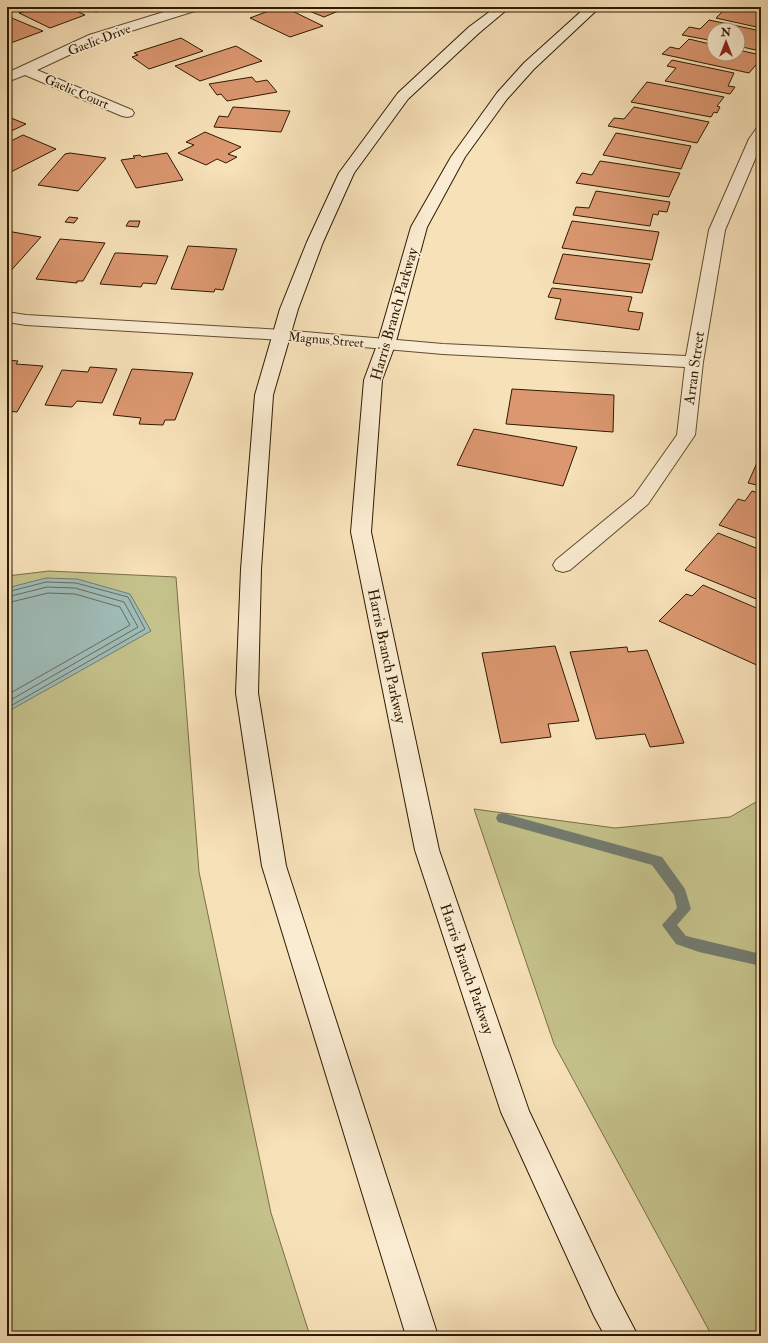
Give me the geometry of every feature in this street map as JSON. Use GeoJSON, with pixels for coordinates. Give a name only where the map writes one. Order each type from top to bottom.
{"type":"FeatureCollection","features":[{"type":"Feature","properties":{"kind":"main road","name":"Gaelic Drive"},"geometry":{"type":"LineString","coordinates":[[7,78],[94,38],[194,7]]}},
{"type":"Feature","properties":{"kind":"main road"},"geometry":{"type":"LineString","coordinates":[[422,1336],[274,866],[247,693],[251,569],[264,395],[290,309],[315,242],[347,173],[403,96],[474,30],[504,7]]}},
{"type":"Feature","properties":{"kind":"main road","name":"Harris Branch Parkway"},"geometry":{"type":"LineString","coordinates":[[594,7],[529,66],[502,96],[458,157],[419,227],[386,345],[373,380],[361,532],[427,850],[515,1112],[605,1305],[622,1336]]}},
{"type":"Feature","properties":{"kind":"main road","name":"Gaelic Court"},"geometry":{"type":"LineString","coordinates":[[26,70],[127,113]]}},
{"type":"Feature","properties":{"kind":"main road","name":"Arran Street"},"geometry":{"type":"LineString","coordinates":[[563,565],[641,500],[686,435],[694,362],[717,230],[756,139],[761,132]]}},
{"type":"Feature","properties":{"kind":"main road","name":"Magnus Street"},"geometry":{"type":"LineString","coordinates":[[7,317],[26,320],[282,335],[386,345],[694,362]]}},
{"type":"Feature","properties":{"kind":"shaded area"},"geometry":{"type":"Polygon","coordinates":[[[49,571],[176,577],[199,872],[271,1213],[310,1336],[7,1336],[7,576],[49,571]]]}},
{"type":"Feature","properties":{"kind":"shaded area"},"geometry":{"type":"Polygon","coordinates":[[[761,799],[761,1336],[712,1336],[554,1044],[474,809],[615,828],[730,817],[761,799]]]}},
{"type":"Feature","properties":{"kind":"water"},"geometry":{"type":"Polygon","coordinates":[[[46,578],[77,579],[130,594],[151,631],[7,712],[7,588],[46,578]]]}},
{"type":"Feature","properties":{"kind":"building"},"geometry":{"type":"Polygon","coordinates":[[[26,7],[68,7],[85,15],[50,28],[19,13],[30,10],[26,7]]]}},
{"type":"Feature","properties":{"kind":"building"},"geometry":{"type":"Polygon","coordinates":[[[83,7],[114,7],[96,12],[83,7]]]}},
{"type":"Feature","properties":{"kind":"building"},"geometry":{"type":"Polygon","coordinates":[[[279,7],[284,7],[323,26],[290,37],[250,18],[279,7]]]}},
{"type":"Feature","properties":{"kind":"building"},"geometry":{"type":"Polygon","coordinates":[[[299,7],[348,7],[324,17],[299,7]]]}},
{"type":"Feature","properties":{"kind":"building"},"geometry":{"type":"Polygon","coordinates":[[[727,7],[761,8],[761,28],[746,25],[746,22],[734,22],[716,18],[727,7]]]}},
{"type":"Feature","properties":{"kind":"building"},"geometry":{"type":"Polygon","coordinates":[[[7,16],[43,31],[8,44],[7,16]]]}},
{"type":"Feature","properties":{"kind":"building"},"geometry":{"type":"Polygon","coordinates":[[[709,20],[718,22],[707,22],[709,20]]]}},
{"type":"Feature","properties":{"kind":"building"},"geometry":{"type":"Polygon","coordinates":[[[706,23],[706,40],[682,35],[689,27],[700,29],[706,23]]]}},
{"type":"Feature","properties":{"kind":"building"},"geometry":{"type":"Polygon","coordinates":[[[746,28],[761,31],[760,51],[746,48],[746,28]]]}},
{"type":"Feature","properties":{"kind":"building"},"geometry":{"type":"Polygon","coordinates":[[[181,38],[203,51],[149,69],[132,57],[138,55],[134,53],[181,38]]]}},
{"type":"Feature","properties":{"kind":"building"},"geometry":{"type":"Polygon","coordinates":[[[689,39],[706,43],[706,62],[746,62],[746,52],[761,55],[761,59],[749,73],[662,54],[670,47],[679,49],[689,39]]]}},
{"type":"Feature","properties":{"kind":"building"},"geometry":{"type":"Polygon","coordinates":[[[236,46],[262,61],[200,81],[175,66],[236,46]]]}},
{"type":"Feature","properties":{"kind":"building"},"geometry":{"type":"Polygon","coordinates":[[[672,60],[734,73],[728,86],[735,87],[730,94],[665,81],[676,68],[667,66],[672,60]]]}},
{"type":"Feature","properties":{"kind":"building"},"geometry":{"type":"Polygon","coordinates":[[[252,77],[256,82],[267,80],[277,92],[227,101],[221,94],[217,95],[209,84],[252,77]]]}},
{"type":"Feature","properties":{"kind":"building"},"geometry":{"type":"Polygon","coordinates":[[[647,82],[724,97],[717,106],[720,107],[717,113],[714,112],[711,117],[631,102],[647,82]]]}},
{"type":"Feature","properties":{"kind":"building"},"geometry":{"type":"Polygon","coordinates":[[[233,107],[290,111],[281,132],[214,127],[219,116],[228,117],[233,107]]]}},
{"type":"Feature","properties":{"kind":"building"},"geometry":{"type":"Polygon","coordinates":[[[634,107],[709,122],[697,143],[608,126],[614,118],[624,119],[634,107]]]}},
{"type":"Feature","properties":{"kind":"building"},"geometry":{"type":"Polygon","coordinates":[[[7,115],[12,117],[11,118],[26,124],[7,133],[7,115]]]}},
{"type":"Feature","properties":{"kind":"building"},"geometry":{"type":"Polygon","coordinates":[[[205,132],[241,147],[228,154],[237,157],[226,163],[217,159],[206,165],[178,153],[194,145],[186,142],[205,132]]]}},
{"type":"Feature","properties":{"kind":"building"},"geometry":{"type":"Polygon","coordinates":[[[616,133],[691,146],[681,169],[603,155],[616,133]]]}},
{"type":"Feature","properties":{"kind":"building"},"geometry":{"type":"Polygon","coordinates":[[[23,135],[56,149],[7,174],[7,143],[23,135]]]}},
{"type":"Feature","properties":{"kind":"building"},"geometry":{"type":"Polygon","coordinates":[[[70,153],[106,158],[78,191],[38,185],[65,154],[70,153]]]}},
{"type":"Feature","properties":{"kind":"building"},"geometry":{"type":"Polygon","coordinates":[[[167,153],[183,180],[136,188],[121,160],[135,158],[133,156],[140,155],[142,157],[167,153]]]}},
{"type":"Feature","properties":{"kind":"building"},"geometry":{"type":"Polygon","coordinates":[[[600,161],[680,173],[669,197],[576,183],[582,173],[592,175],[600,161]]]}},
{"type":"Feature","properties":{"kind":"building"},"geometry":{"type":"Polygon","coordinates":[[[596,191],[670,202],[667,212],[659,211],[658,215],[653,214],[650,226],[573,215],[576,207],[589,208],[596,191]]]}},
{"type":"Feature","properties":{"kind":"building"},"geometry":{"type":"Polygon","coordinates":[[[69,217],[78,218],[74,223],[65,222],[69,217]]]}},
{"type":"Feature","properties":{"kind":"building"},"geometry":{"type":"Polygon","coordinates":[[[129,221],[140,221],[138,227],[126,226],[129,221]]]}},
{"type":"Feature","properties":{"kind":"building"},"geometry":{"type":"Polygon","coordinates":[[[572,221],[659,232],[652,260],[562,248],[572,221]]]}},
{"type":"Feature","properties":{"kind":"building"},"geometry":{"type":"Polygon","coordinates":[[[7,231],[41,237],[7,275],[7,231]]]}},
{"type":"Feature","properties":{"kind":"building"},"geometry":{"type":"Polygon","coordinates":[[[60,239],[105,243],[83,281],[77,281],[77,283],[36,279],[60,239]]]}},
{"type":"Feature","properties":{"kind":"building"},"geometry":{"type":"Polygon","coordinates":[[[188,246],[237,249],[223,290],[215,289],[214,292],[171,289],[188,246]]]}},
{"type":"Feature","properties":{"kind":"building"},"geometry":{"type":"Polygon","coordinates":[[[115,253],[168,256],[156,284],[143,283],[141,287],[100,284],[115,253]]]}},
{"type":"Feature","properties":{"kind":"building"},"geometry":{"type":"Polygon","coordinates":[[[563,254],[650,264],[642,293],[553,283],[563,254]]]}},
{"type":"Feature","properties":{"kind":"building"},"geometry":{"type":"Polygon","coordinates":[[[552,288],[632,297],[628,311],[643,313],[639,330],[555,319],[561,299],[548,297],[552,288]]]}},
{"type":"Feature","properties":{"kind":"building"},"geometry":{"type":"Polygon","coordinates":[[[7,360],[18,361],[16,364],[43,366],[17,412],[7,411],[7,360]]]}},
{"type":"Feature","properties":{"kind":"building"},"geometry":{"type":"Polygon","coordinates":[[[90,367],[117,369],[102,403],[77,401],[72,407],[45,405],[62,370],[88,372],[90,367]]]}},
{"type":"Feature","properties":{"kind":"building"},"geometry":{"type":"Polygon","coordinates":[[[132,369],[193,373],[175,420],[165,420],[163,425],[139,424],[141,418],[113,415],[132,369]]]}},
{"type":"Feature","properties":{"kind":"building"},"geometry":{"type":"Polygon","coordinates":[[[512,389],[614,395],[613,432],[506,424],[512,389]]]}},
{"type":"Feature","properties":{"kind":"building"},"geometry":{"type":"Polygon","coordinates":[[[474,429],[577,447],[563,486],[457,465],[474,429]]]}},
{"type":"Feature","properties":{"kind":"building"},"geometry":{"type":"Polygon","coordinates":[[[760,456],[761,457],[761,486],[748,483],[760,456]]]}},
{"type":"Feature","properties":{"kind":"building"},"geometry":{"type":"Polygon","coordinates":[[[752,491],[761,494],[761,540],[719,525],[738,499],[745,501],[752,491]]]}},
{"type":"Feature","properties":{"kind":"building"},"geometry":{"type":"Polygon","coordinates":[[[718,533],[761,550],[761,601],[685,570],[718,533]]]}},
{"type":"Feature","properties":{"kind":"building"},"geometry":{"type":"Polygon","coordinates":[[[703,585],[761,610],[761,667],[659,621],[686,594],[692,596],[703,585]]]}},
{"type":"Feature","properties":{"kind":"building"},"geometry":{"type":"Polygon","coordinates":[[[555,646],[579,721],[548,724],[551,737],[501,743],[482,653],[555,646]]]}},
{"type":"Feature","properties":{"kind":"building"},"geometry":{"type":"Polygon","coordinates":[[[627,647],[628,652],[647,650],[684,743],[650,747],[645,734],[596,739],[570,652],[627,647]]]}},
{"type":"Feature","properties":{"kind":"waterway"},"geometry":{"type":"LineString","coordinates":[[503,818],[657,861],[680,893],[684,909],[669,925],[681,940],[699,946],[761,960]]}}]}
